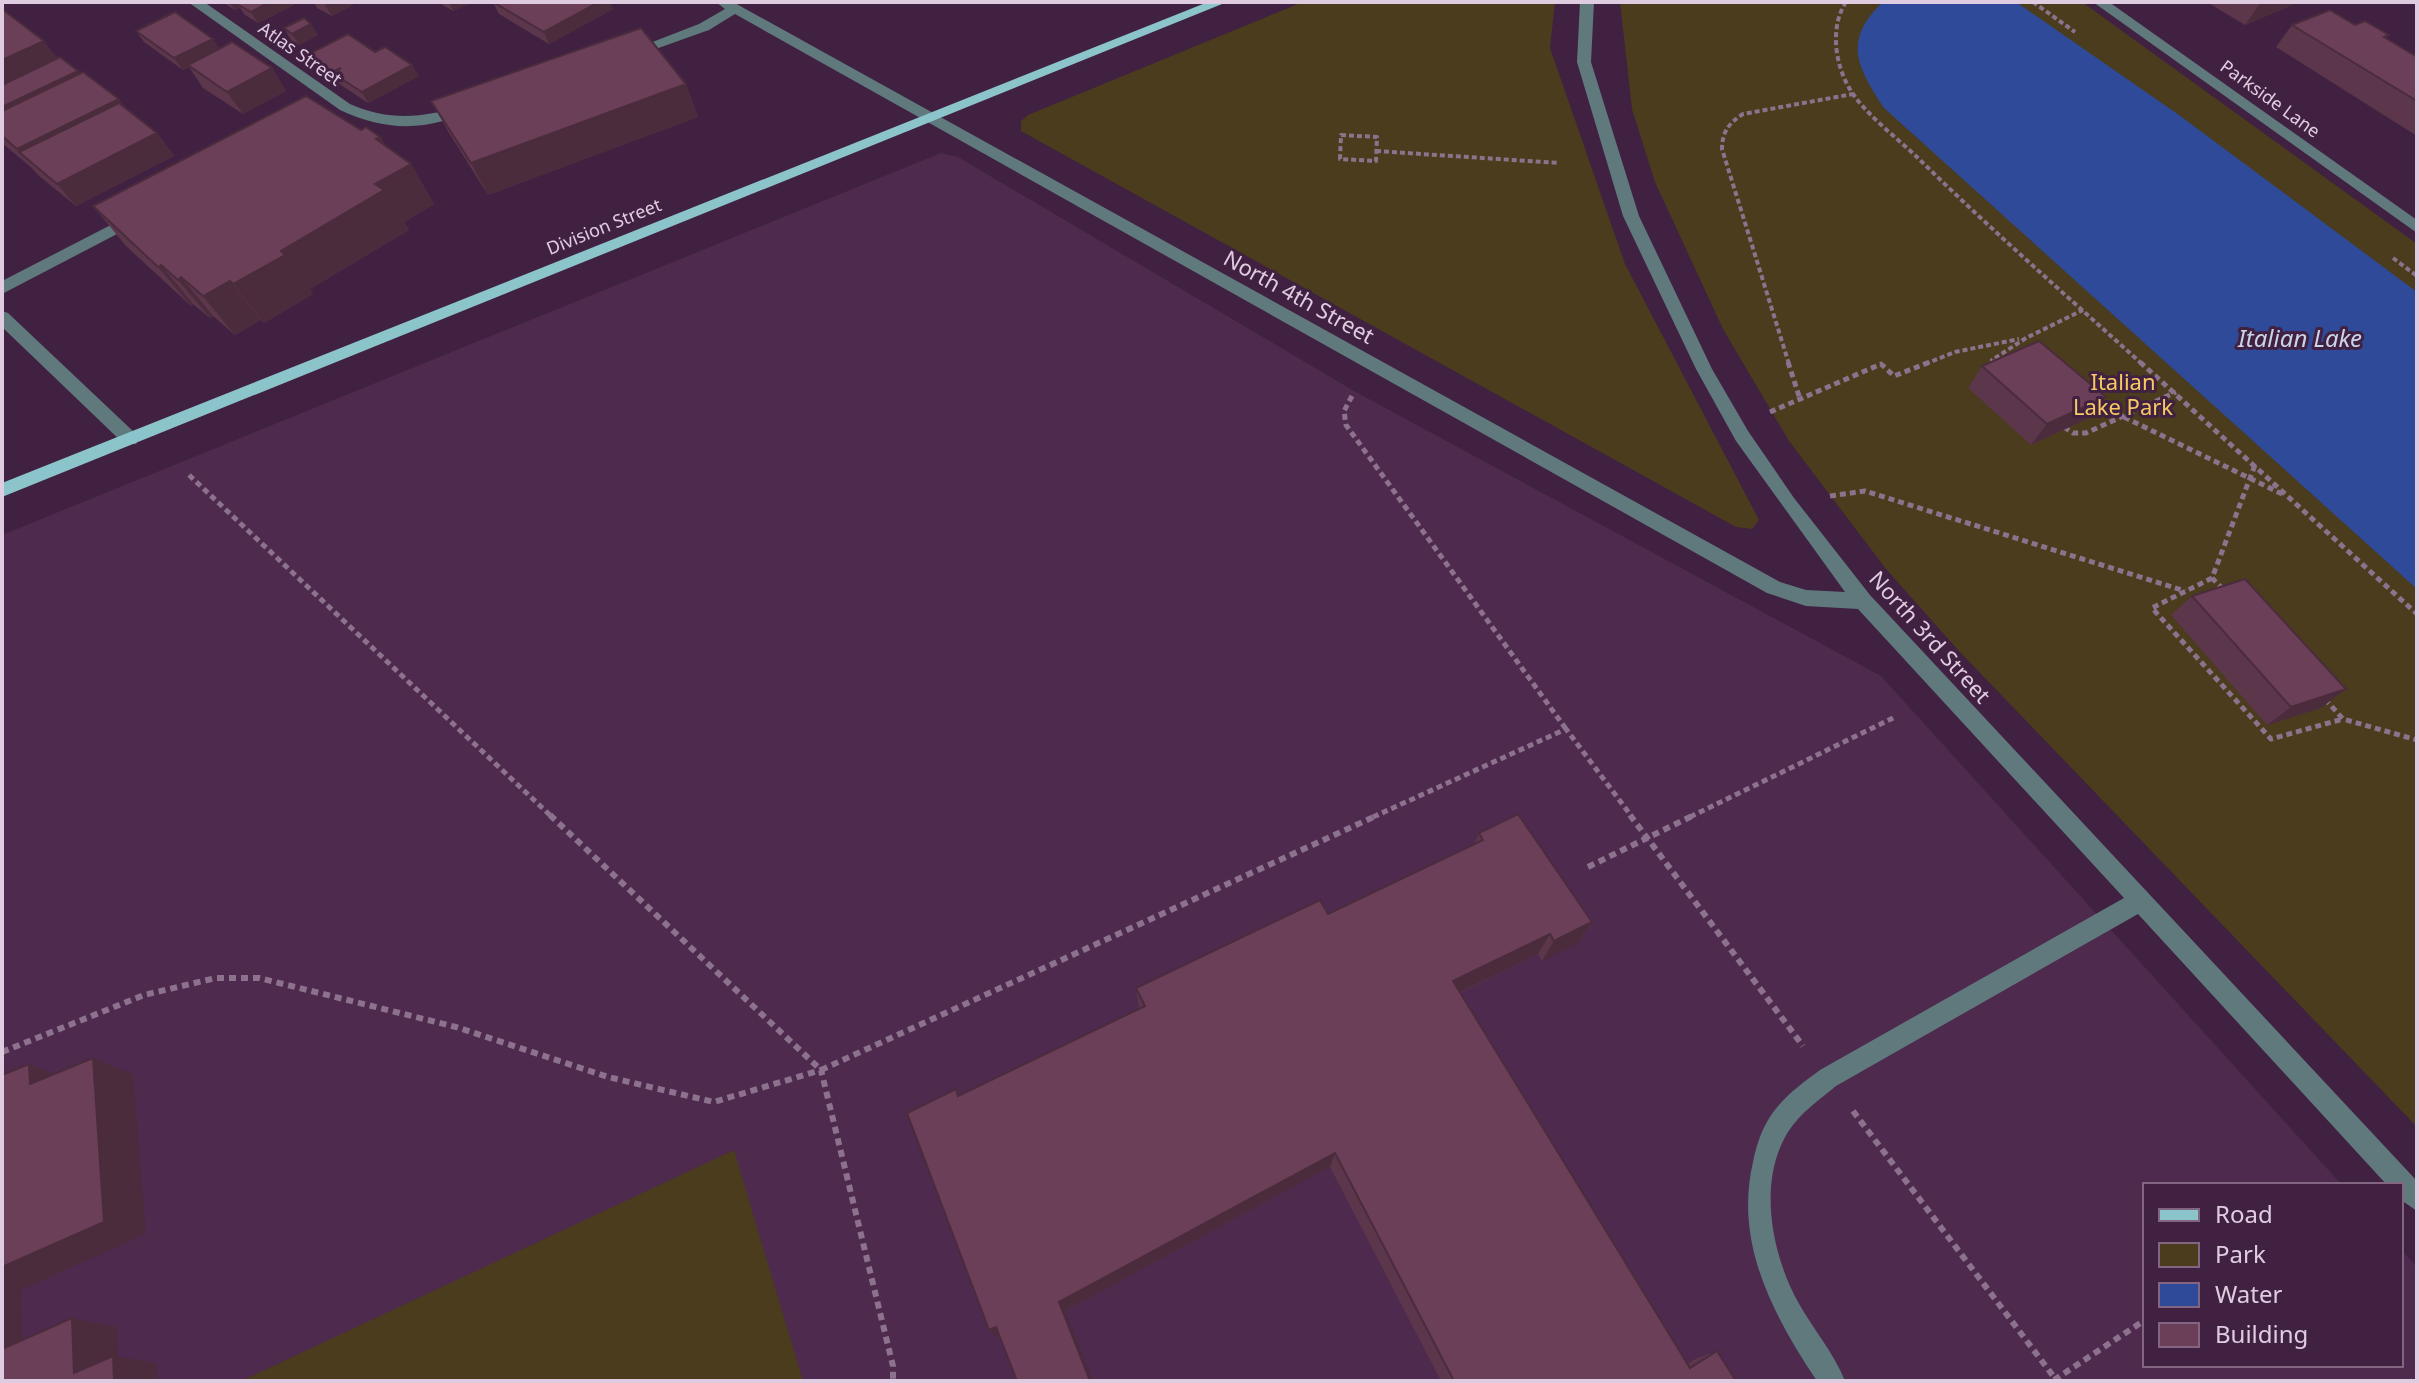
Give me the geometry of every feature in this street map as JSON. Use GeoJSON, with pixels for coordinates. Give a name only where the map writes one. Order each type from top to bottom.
{"type":"FeatureCollection","features":[{"type":"Feature","properties":{"kind":"main road","name":"Division Street"},"geometry":{"type":"LineString","coordinates":[[2,490],[1220,2]]}},
{"type":"Feature","properties":{"kind":"street","name":"Atlas Street"},"geometry":{"type":"LineString","coordinates":[[195,2],[338,111],[395,125],[421,124],[480,106]]}},
{"type":"Feature","properties":{"kind":"street","name":"North 3rd Street"},"geometry":{"type":"LineString","coordinates":[[1587,2],[1584,62],[1631,216],[1704,369],[1742,436],[1788,503],[1863,601],[2138,902],[2402,1183]]}},
{"type":"Feature","properties":{"kind":"street","name":"Parkside Lane"},"geometry":{"type":"LineString","coordinates":[[2100,2],[2417,228]]}},
{"type":"Feature","properties":{"kind":"street","name":"North 4th Street"},"geometry":{"type":"LineString","coordinates":[[729,5],[1774,588],[1806,598],[1863,601]]}},
{"type":"Feature","properties":{"kind":"street"},"geometry":{"type":"LineString","coordinates":[[618,57],[664,44],[704,27],[729,5]]}},
{"type":"Feature","properties":{"kind":"street"},"geometry":{"type":"LineString","coordinates":[[2,288],[150,210]]}},
{"type":"Feature","properties":{"kind":"street"},"geometry":{"type":"LineString","coordinates":[[2,317],[130,439]]}},
{"type":"Feature","properties":{"kind":"street"},"geometry":{"type":"LineString","coordinates":[[1832,1381],[1785,1308],[1764,1252],[1757,1197],[1776,1129],[1798,1101],[1828,1078],[2138,902]]}},
{"type":"Feature","properties":{"kind":"street","name":"North 3rd Street"},"geometry":{"type":"LineString","coordinates":[[2403,1184],[2417,1199]]}},
{"type":"Feature","properties":{"kind":"path"},"geometry":{"type":"LineString","coordinates":[[1846,2],[1837,16],[1836,41],[1841,68],[1853,94],[1944,184],[2417,614]]}},
{"type":"Feature","properties":{"kind":"path"},"geometry":{"type":"LineString","coordinates":[[1800,399],[1722,149],[1721,134],[1730,122],[1743,114],[1853,94]]}},
{"type":"Feature","properties":{"kind":"path"},"geometry":{"type":"LineString","coordinates":[[1341,135],[1377,137],[1376,151],[1376,161],[1340,159],[1341,135]]}},
{"type":"Feature","properties":{"kind":"path"},"geometry":{"type":"LineString","coordinates":[[1376,151],[1559,163]]}},
{"type":"Feature","properties":{"kind":"path"},"geometry":{"type":"LineString","coordinates":[[2002,373],[1992,360],[2026,338],[2083,310]]}},
{"type":"Feature","properties":{"kind":"path"},"geometry":{"type":"LineString","coordinates":[[1770,412],[1881,364],[1894,376],[1955,352],[2026,338]]}},
{"type":"Feature","properties":{"kind":"path"},"geometry":{"type":"LineString","coordinates":[[1354,391],[1344,411],[1346,425],[1566,729],[1811,1056]]}},
{"type":"Feature","properties":{"kind":"path"},"geometry":{"type":"LineString","coordinates":[[2056,420],[2079,434],[2176,392]]}},
{"type":"Feature","properties":{"kind":"path"},"geometry":{"type":"LineString","coordinates":[[2123,416],[2293,500]]}},
{"type":"Feature","properties":{"kind":"path"},"geometry":{"type":"LineString","coordinates":[[2255,465],[2212,578],[2152,608],[2271,739],[2343,719],[2417,740]]}},
{"type":"Feature","properties":{"kind":"path"},"geometry":{"type":"LineString","coordinates":[[189,475],[821,1070],[893,1366],[893,1381]]}},
{"type":"Feature","properties":{"kind":"path"},"geometry":{"type":"LineString","coordinates":[[1788,503],[1865,491],[2185,591]]}},
{"type":"Feature","properties":{"kind":"path"},"geometry":{"type":"LineString","coordinates":[[2212,578],[2233,599]]}},
{"type":"Feature","properties":{"kind":"path"},"geometry":{"type":"LineString","coordinates":[[2323,697],[2343,719]]}},
{"type":"Feature","properties":{"kind":"path"},"geometry":{"type":"LineString","coordinates":[[1588,867],[1895,717]]}},
{"type":"Feature","properties":{"kind":"path"},"geometry":{"type":"LineString","coordinates":[[2,1052],[144,995],[216,978],[259,978],[456,1027],[608,1077],[714,1102],[821,1070],[1566,729]]}},
{"type":"Feature","properties":{"kind":"path"},"geometry":{"type":"LineString","coordinates":[[1848,1104],[2056,1380],[2143,1321]]}},
{"type":"Feature","properties":{"kind":"shaded area"},"geometry":{"type":"Polygon","coordinates":[[[941,153],[958,157],[1354,391],[1881,676],[2340,1183],[2143,1183],[2143,1367],[2403,1367],[2403,1252],[2417,1267],[2417,1381],[2,1381],[2,535],[941,153]]]}},
{"type":"Feature","properties":{"kind":"green space"},"geometry":{"type":"Polygon","coordinates":[[[1303,2],[1555,2],[1550,48],[1625,264],[1759,520],[1752,529],[1736,527],[1021,131],[1021,121],[1028,115],[1303,2]]]}},
{"type":"Feature","properties":{"kind":"green space","name":"Italian Lake Park"},"geometry":{"type":"Polygon","coordinates":[[[1620,2],[2082,2],[2417,244],[2417,1127],[1958,650],[1886,569],[1789,441],[1723,329],[1655,182],[1632,109],[1620,2]]]}},
{"type":"Feature","properties":{"kind":"green space"},"geometry":{"type":"Polygon","coordinates":[[[734,1150],[803,1381],[241,1381],[734,1150]]]}},
{"type":"Feature","properties":{"kind":"water","name":"Italian Lake"},"geometry":{"type":"Polygon","coordinates":[[[1883,2],[2016,2],[2179,115],[2417,292],[2417,589],[1884,108],[1867,79],[1858,54],[1862,29],[1883,2]]]}},
{"type":"Feature","properties":{"kind":"building"},"geometry":{"type":"Polygon","coordinates":[[[269,2],[251,12],[237,4],[269,2]]]}},
{"type":"Feature","properties":{"kind":"building"},"geometry":{"type":"Polygon","coordinates":[[[493,2],[599,2],[544,32],[493,2]]]}},
{"type":"Feature","properties":{"kind":"building"},"geometry":{"type":"Polygon","coordinates":[[[2,9],[44,41],[2,60],[2,9]]]}},
{"type":"Feature","properties":{"kind":"building"},"geometry":{"type":"Polygon","coordinates":[[[2330,10],[2355,25],[2365,21],[2417,57],[2417,101],[2292,25],[2330,10]]]}},
{"type":"Feature","properties":{"kind":"building"},"geometry":{"type":"Polygon","coordinates":[[[175,12],[213,39],[174,58],[136,31],[175,12]]]}},
{"type":"Feature","properties":{"kind":"building"},"geometry":{"type":"Polygon","coordinates":[[[304,18],[311,24],[292,34],[284,28],[304,18]]]}},
{"type":"Feature","properties":{"kind":"building"},"geometry":{"type":"Polygon","coordinates":[[[641,28],[686,84],[471,163],[431,101],[641,28]]]}},
{"type":"Feature","properties":{"kind":"building"},"geometry":{"type":"Polygon","coordinates":[[[348,34],[375,52],[385,47],[412,65],[362,92],[334,74],[341,68],[333,72],[307,55],[348,34]]]}},
{"type":"Feature","properties":{"kind":"building"},"geometry":{"type":"Polygon","coordinates":[[[232,42],[272,68],[227,92],[188,65],[232,42]]]}},
{"type":"Feature","properties":{"kind":"building"},"geometry":{"type":"Polygon","coordinates":[[[60,57],[78,71],[2,107],[2,85],[60,57]]]}},
{"type":"Feature","properties":{"kind":"building"},"geometry":{"type":"Polygon","coordinates":[[[83,72],[119,99],[17,149],[2,136],[2,111],[83,72]]]}},
{"type":"Feature","properties":{"kind":"building"},"geometry":{"type":"Polygon","coordinates":[[[306,96],[361,130],[366,127],[380,137],[376,139],[411,164],[375,184],[384,190],[281,251],[285,255],[233,284],[230,281],[203,296],[181,277],[178,280],[161,265],[158,267],[93,206],[306,96]]]}},
{"type":"Feature","properties":{"kind":"building"},"geometry":{"type":"Polygon","coordinates":[[[119,103],[157,133],[57,184],[19,152],[119,103]]]}},
{"type":"Feature","properties":{"kind":"building"},"geometry":{"type":"Polygon","coordinates":[[[2039,341],[2106,397],[2047,424],[1982,366],[2039,341]]]}},
{"type":"Feature","properties":{"kind":"building"},"geometry":{"type":"Polygon","coordinates":[[[2245,579],[2346,689],[2291,707],[2192,596],[2245,579]]]}},
{"type":"Feature","properties":{"kind":"building"},"geometry":{"type":"Polygon","coordinates":[[[1518,814],[1592,922],[1554,941],[1550,934],[1453,981],[1690,1368],[1717,1351],[1736,1381],[1454,1381],[1335,1153],[1059,1302],[1090,1381],[1017,1381],[996,1327],[989,1330],[907,1113],[956,1089],[958,1096],[1145,1006],[1136,988],[1320,900],[1328,914],[1483,840],[1479,833],[1518,814]]]}},
{"type":"Feature","properties":{"kind":"building"},"geometry":{"type":"Polygon","coordinates":[[[93,1058],[104,1222],[2,1267],[2,1075],[29,1064],[30,1084],[93,1058]]]}},
{"type":"Feature","properties":{"kind":"building"},"geometry":{"type":"Polygon","coordinates":[[[72,1318],[74,1373],[113,1356],[114,1381],[2,1381],[2,1349],[72,1318]]]}}]}
